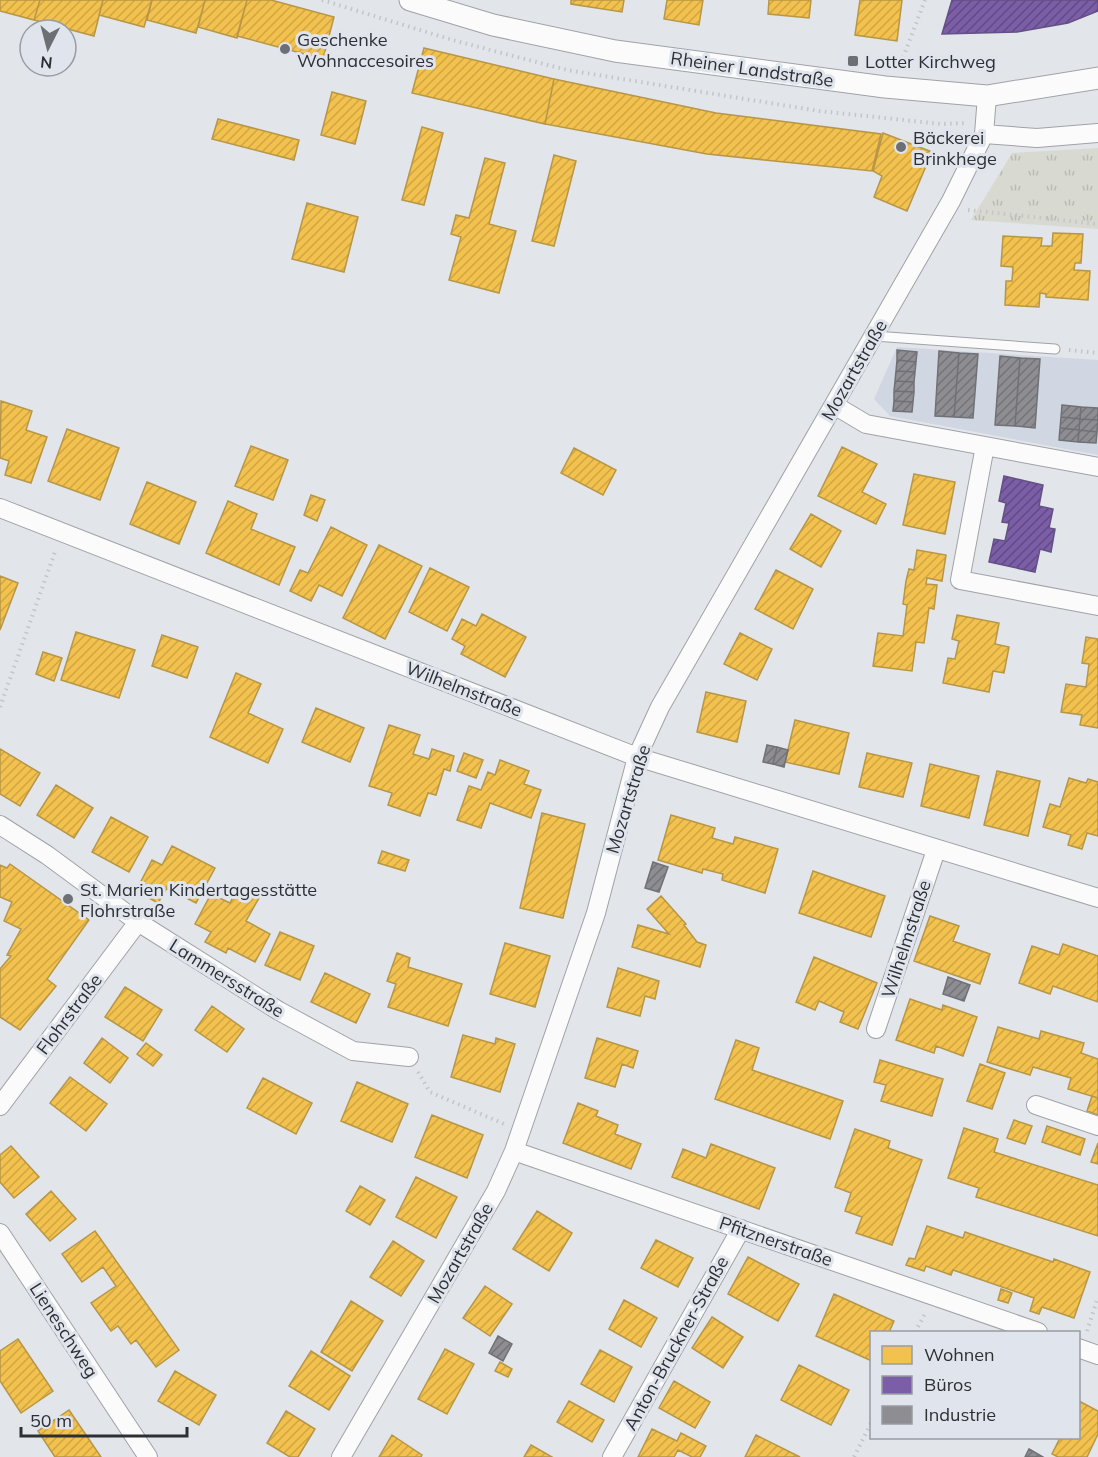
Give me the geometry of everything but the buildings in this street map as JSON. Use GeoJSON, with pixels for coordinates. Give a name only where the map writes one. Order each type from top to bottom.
{"type":"FeatureCollection","features":[{"type":"Feature","properties":{"kind":"street","name":"Rheiner Landstraße"},"geometry":{"type":"LineString","coordinates":[[410,0],[493,25],[615,51],[885,87],[987,96],[1098,78]]}},
{"type":"Feature","properties":{"kind":"street","name":"Mozartstraße"},"geometry":{"type":"LineString","coordinates":[[341,1457],[496,1191],[514,1151],[596,913],[637,757],[660,707],[951,201],[984,134],[987,96]]}},
{"type":"Feature","properties":{"kind":"street"},"geometry":{"type":"LineString","coordinates":[[984,134],[1037,138],[1098,133]]}},
{"type":"Feature","properties":{"kind":"street"},"geometry":{"type":"LineString","coordinates":[[834,405],[866,424],[1098,467]]}},
{"type":"Feature","properties":{"kind":"street"},"geometry":{"type":"LineString","coordinates":[[985,446],[960,580],[1098,606]]}},
{"type":"Feature","properties":{"kind":"street","name":"Wilhelmstraße"},"geometry":{"type":"LineString","coordinates":[[0,508],[637,757],[1098,898]]}},
{"type":"Feature","properties":{"kind":"street","name":"Lammersstraße"},"geometry":{"type":"LineString","coordinates":[[0,825],[47,855],[138,922],[279,1011],[353,1050],[409,1058]]}},
{"type":"Feature","properties":{"kind":"street","name":"Wilhelmstraße"},"geometry":{"type":"LineString","coordinates":[[876,1029],[936,850]]}},
{"type":"Feature","properties":{"kind":"street","name":"Flohrstraße"},"geometry":{"type":"LineString","coordinates":[[0,1106],[138,922]]}},
{"type":"Feature","properties":{"kind":"street"},"geometry":{"type":"LineString","coordinates":[[1036,1105],[1098,1126]]}},
{"type":"Feature","properties":{"kind":"street","name":"Pfitznerstraße"},"geometry":{"type":"LineString","coordinates":[[514,1151],[1035,1331]]}},
{"type":"Feature","properties":{"kind":"street","name":"Anton-Bruckner-Straße"},"geometry":{"type":"LineString","coordinates":[[612,1457],[741,1229]]}},
{"type":"Feature","properties":{"kind":"street","name":"Lieneschweg"},"geometry":{"type":"LineString","coordinates":[[0,1233],[148,1457]]}},
{"type":"Feature","properties":{"kind":"street"},"geometry":{"type":"LineString","coordinates":[[1080,1348],[1098,1355]]}},
{"type":"Feature","properties":{"kind":"lane"},"geometry":{"type":"LineString","coordinates":[[874,336],[1055,350]]}},
{"type":"Feature","properties":{"kind":"path"},"geometry":{"type":"LineString","coordinates":[[901,63],[925,0]]}},
{"type":"Feature","properties":{"kind":"path"},"geometry":{"type":"LineString","coordinates":[[951,201],[969,210],[1098,224]]}},
{"type":"Feature","properties":{"kind":"path"},"geometry":{"type":"LineString","coordinates":[[1055,350],[1098,353]]}},
{"type":"Feature","properties":{"kind":"path"},"geometry":{"type":"LineString","coordinates":[[0,707],[62,531]]}},
{"type":"Feature","properties":{"kind":"path"},"geometry":{"type":"LineString","coordinates":[[409,1058],[430,1092],[521,1131]]}},
{"type":"Feature","properties":{"kind":"path"},"geometry":{"type":"LineString","coordinates":[[1080,1348],[1098,1297]]}},
{"type":"Feature","properties":{"kind":"path"},"geometry":{"type":"LineString","coordinates":[[854,1457],[870,1425]]}},
{"type":"Feature","properties":{"kind":"shaded area"},"geometry":{"type":"Polygon","coordinates":[[[897,347],[1098,360],[1098,455],[890,416],[874,399],[897,347]]]}},
{"type":"Feature","properties":{"kind":"green space"},"geometry":{"type":"Polygon","coordinates":[[[1098,148],[1098,229],[971,220],[1012,153],[1098,148]]]}},
{"type":"Feature","properties":{"kind":"place","name":"Geschenke Wohnaccesoires"},"geometry":{"type":"Point","coordinates":[285,49]}},
{"type":"Feature","properties":{"kind":"place","name":"Lotter Kirchweg"},"geometry":{"type":"Point","coordinates":[853,61]}},
{"type":"Feature","properties":{"kind":"place","name":"Bäckerei Brinkhege"},"geometry":{"type":"Point","coordinates":[901,147]}},
{"type":"Feature","properties":{"kind":"place","name":"St. Marien Kindertagesstätte Flohrstraße"},"geometry":{"type":"Point","coordinates":[68,899]}}]}
